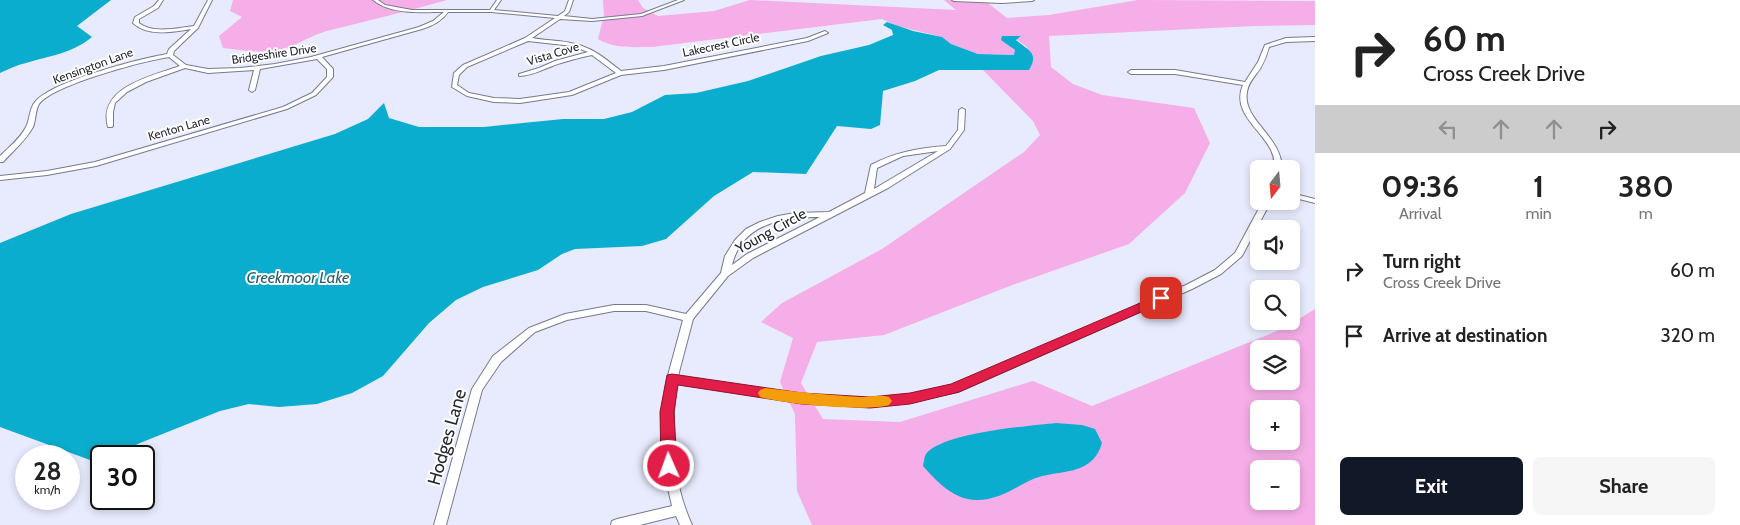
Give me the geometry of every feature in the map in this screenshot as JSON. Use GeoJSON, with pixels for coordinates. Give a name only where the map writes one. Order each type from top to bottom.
{"type":"FeatureCollection","features":[{"type":"Feature","properties":{"kind":"street"},"geometry":{"type":"LineString","coordinates":[[161,0],[156,7],[137,18],[136,23],[139,26],[147,29],[164,30],[195,27]]}},
{"type":"Feature","properties":{"kind":"street"},"geometry":{"type":"LineString","coordinates":[[184,67],[173,61],[170,55],[171,50],[195,27],[210,0]]}},
{"type":"Feature","properties":{"kind":"street"},"geometry":{"type":"LineString","coordinates":[[374,0],[378,4],[395,9],[446,13],[491,11],[592,20],[642,15],[682,0]]}},
{"type":"Feature","properties":{"kind":"street"},"geometry":{"type":"LineString","coordinates":[[491,11],[499,0]]}},
{"type":"Feature","properties":{"kind":"street"},"geometry":{"type":"LineString","coordinates":[[560,17],[567,12],[571,0]]}},
{"type":"Feature","properties":{"kind":"street"},"geometry":{"type":"LineString","coordinates":[[954,0],[1002,2],[1032,0]]}},
{"type":"Feature","properties":{"kind":"street","name":"Bridgeshire Drive"},"geometry":{"type":"LineString","coordinates":[[184,67],[220,70],[257,68],[319,58],[427,25],[440,19],[446,13]]}},
{"type":"Feature","properties":{"kind":"street","name":"Lakecrest Circle"},"geometry":{"type":"LineString","coordinates":[[560,17],[527,39],[465,66],[456,74],[454,86],[467,94],[494,100],[520,101],[570,94],[620,73],[686,64],[808,39],[825,33]]}},
{"type":"Feature","properties":{"kind":"street"},"geometry":{"type":"LineString","coordinates":[[527,39],[552,44],[574,45],[592,53],[620,73]]}},
{"type":"Feature","properties":{"kind":"street"},"geometry":{"type":"LineString","coordinates":[[1278,160],[1276,152],[1244,105],[1243,92],[1260,64],[1267,46],[1286,40],[1315,39]]}},
{"type":"Feature","properties":{"kind":"street","name":"Vista Cove"},"geometry":{"type":"LineString","coordinates":[[521,74],[592,53]]}},
{"type":"Feature","properties":{"kind":"street","name":"Kensington Lane"},"geometry":{"type":"LineString","coordinates":[[0,160],[30,127],[38,102],[47,95],[70,84],[132,63],[170,55]]}},
{"type":"Feature","properties":{"kind":"street","name":"Kenton Lane"},"geometry":{"type":"LineString","coordinates":[[0,178],[47,173],[96,164],[285,108],[314,94],[330,77],[330,69],[319,58]]}},
{"type":"Feature","properties":{"kind":"street"},"geometry":{"type":"LineString","coordinates":[[110,126],[111,104],[120,94],[142,82],[184,67]]}},
{"type":"Feature","properties":{"kind":"street"},"geometry":{"type":"LineString","coordinates":[[252,90],[257,68]]}},
{"type":"Feature","properties":{"kind":"street"},"geometry":{"type":"LineString","coordinates":[[1131,72],[1175,72],[1247,84]]}},
{"type":"Feature","properties":{"kind":"street","name":"Young Circle"},"geometry":{"type":"LineString","coordinates":[[686,525],[679,510],[669,466],[667,412],[672,379],[688,318],[725,274],[750,256],[885,186],[948,148],[961,130],[962,110]]}},
{"type":"Feature","properties":{"kind":"street"},"geometry":{"type":"LineString","coordinates":[[869,193],[874,168],[886,159],[904,153],[948,148]]}},
{"type":"Feature","properties":{"kind":"street"},"geometry":{"type":"LineString","coordinates":[[1300,198],[1315,201]]}},
{"type":"Feature","properties":{"kind":"street"},"geometry":{"type":"LineString","coordinates":[[672,379],[802,398],[870,403],[910,398],[954,389],[1190,287],[1218,272],[1239,254],[1262,210]]}},
{"type":"Feature","properties":{"kind":"street","name":"Young Circle"},"geometry":{"type":"LineString","coordinates":[[725,274],[726,261],[737,241],[754,227],[776,218],[801,214],[831,214]]}},
{"type":"Feature","properties":{"kind":"street","name":"Hodges Lane"},"geometry":{"type":"LineString","coordinates":[[440,525],[477,389],[497,359],[532,330],[565,317],[614,308],[638,308],[688,318]]}},
{"type":"Feature","properties":{"kind":"street"},"geometry":{"type":"LineString","coordinates":[[617,525],[679,510]]}},
{"type":"Feature","properties":{"kind":"shaded area"},"geometry":{"type":"Polygon","coordinates":[[[233,0],[447,0],[326,31],[283,49],[258,51],[223,48],[219,36],[242,17],[230,11],[233,0]]]}},
{"type":"Feature","properties":{"kind":"shaded area"},"geometry":{"type":"Polygon","coordinates":[[[603,0],[638,0],[643,8],[658,16],[714,11],[750,0],[956,10],[944,0],[984,0],[1007,18],[1049,15],[1138,0],[1315,1],[1315,25],[1254,26],[1049,36],[1051,67],[1073,84],[1102,95],[1194,108],[1210,143],[1185,193],[1129,244],[1015,284],[884,335],[817,342],[801,383],[823,419],[900,422],[1033,381],[1092,406],[1250,342],[1250,390],[1300,390],[1300,340],[1254,340],[1279,330],[1300,330],[1300,318],[1315,309],[1315,525],[812,525],[797,491],[795,414],[780,382],[793,338],[761,322],[782,303],[882,249],[1024,152],[1040,135],[1033,121],[983,70],[1029,70],[1027,47],[1016,39],[1021,37],[1002,36],[1002,40],[1015,50],[1015,55],[978,54],[951,44],[942,37],[898,26],[882,19],[652,47],[624,47],[598,39],[604,15],[603,0]]]}},
{"type":"Feature","properties":{"kind":"water"},"geometry":{"type":"Polygon","coordinates":[[[0,0],[111,0],[77,26],[92,37],[85,42],[69,50],[19,65],[0,73],[0,0]]]}},
{"type":"Feature","properties":{"kind":"water","name":"Creekmoor Lake"},"geometry":{"type":"Polygon","coordinates":[[[887,22],[913,31],[942,37],[951,44],[978,54],[1014,55],[1015,50],[1001,40],[1002,36],[1021,36],[1016,40],[1033,55],[1032,64],[1029,70],[939,70],[915,81],[883,91],[880,125],[871,129],[837,126],[806,174],[753,172],[714,196],[666,239],[642,246],[575,249],[562,254],[538,270],[483,287],[456,300],[429,323],[383,376],[352,393],[317,404],[279,407],[249,404],[220,411],[136,445],[90,445],[90,460],[80,456],[80,445],[49,445],[0,427],[0,243],[71,214],[335,134],[368,119],[384,103],[389,118],[419,127],[484,127],[563,119],[604,119],[632,112],[665,95],[696,93],[748,81],[821,56],[869,45],[893,35],[892,30],[883,25],[887,22]]]}},
{"type":"Feature","properties":{"kind":"water"},"geometry":{"type":"Polygon","coordinates":[[[1056,423],[1082,425],[1095,429],[1102,443],[1097,454],[1082,467],[1041,476],[999,496],[977,500],[961,497],[940,484],[923,466],[926,454],[935,447],[949,441],[986,432],[1056,423]]]}},
{"type":"Feature","properties":{"kind":"slow traffic"},"geometry":{"type":"LineString","coordinates":[[765,393],[870,403],[884,401]]}},
{"type":"Feature","properties":{"kind":"route"},"geometry":{"type":"LineString","coordinates":[[669,466],[667,412],[672,379],[802,398],[870,403],[910,398],[954,389],[1161,298]]}}]}
